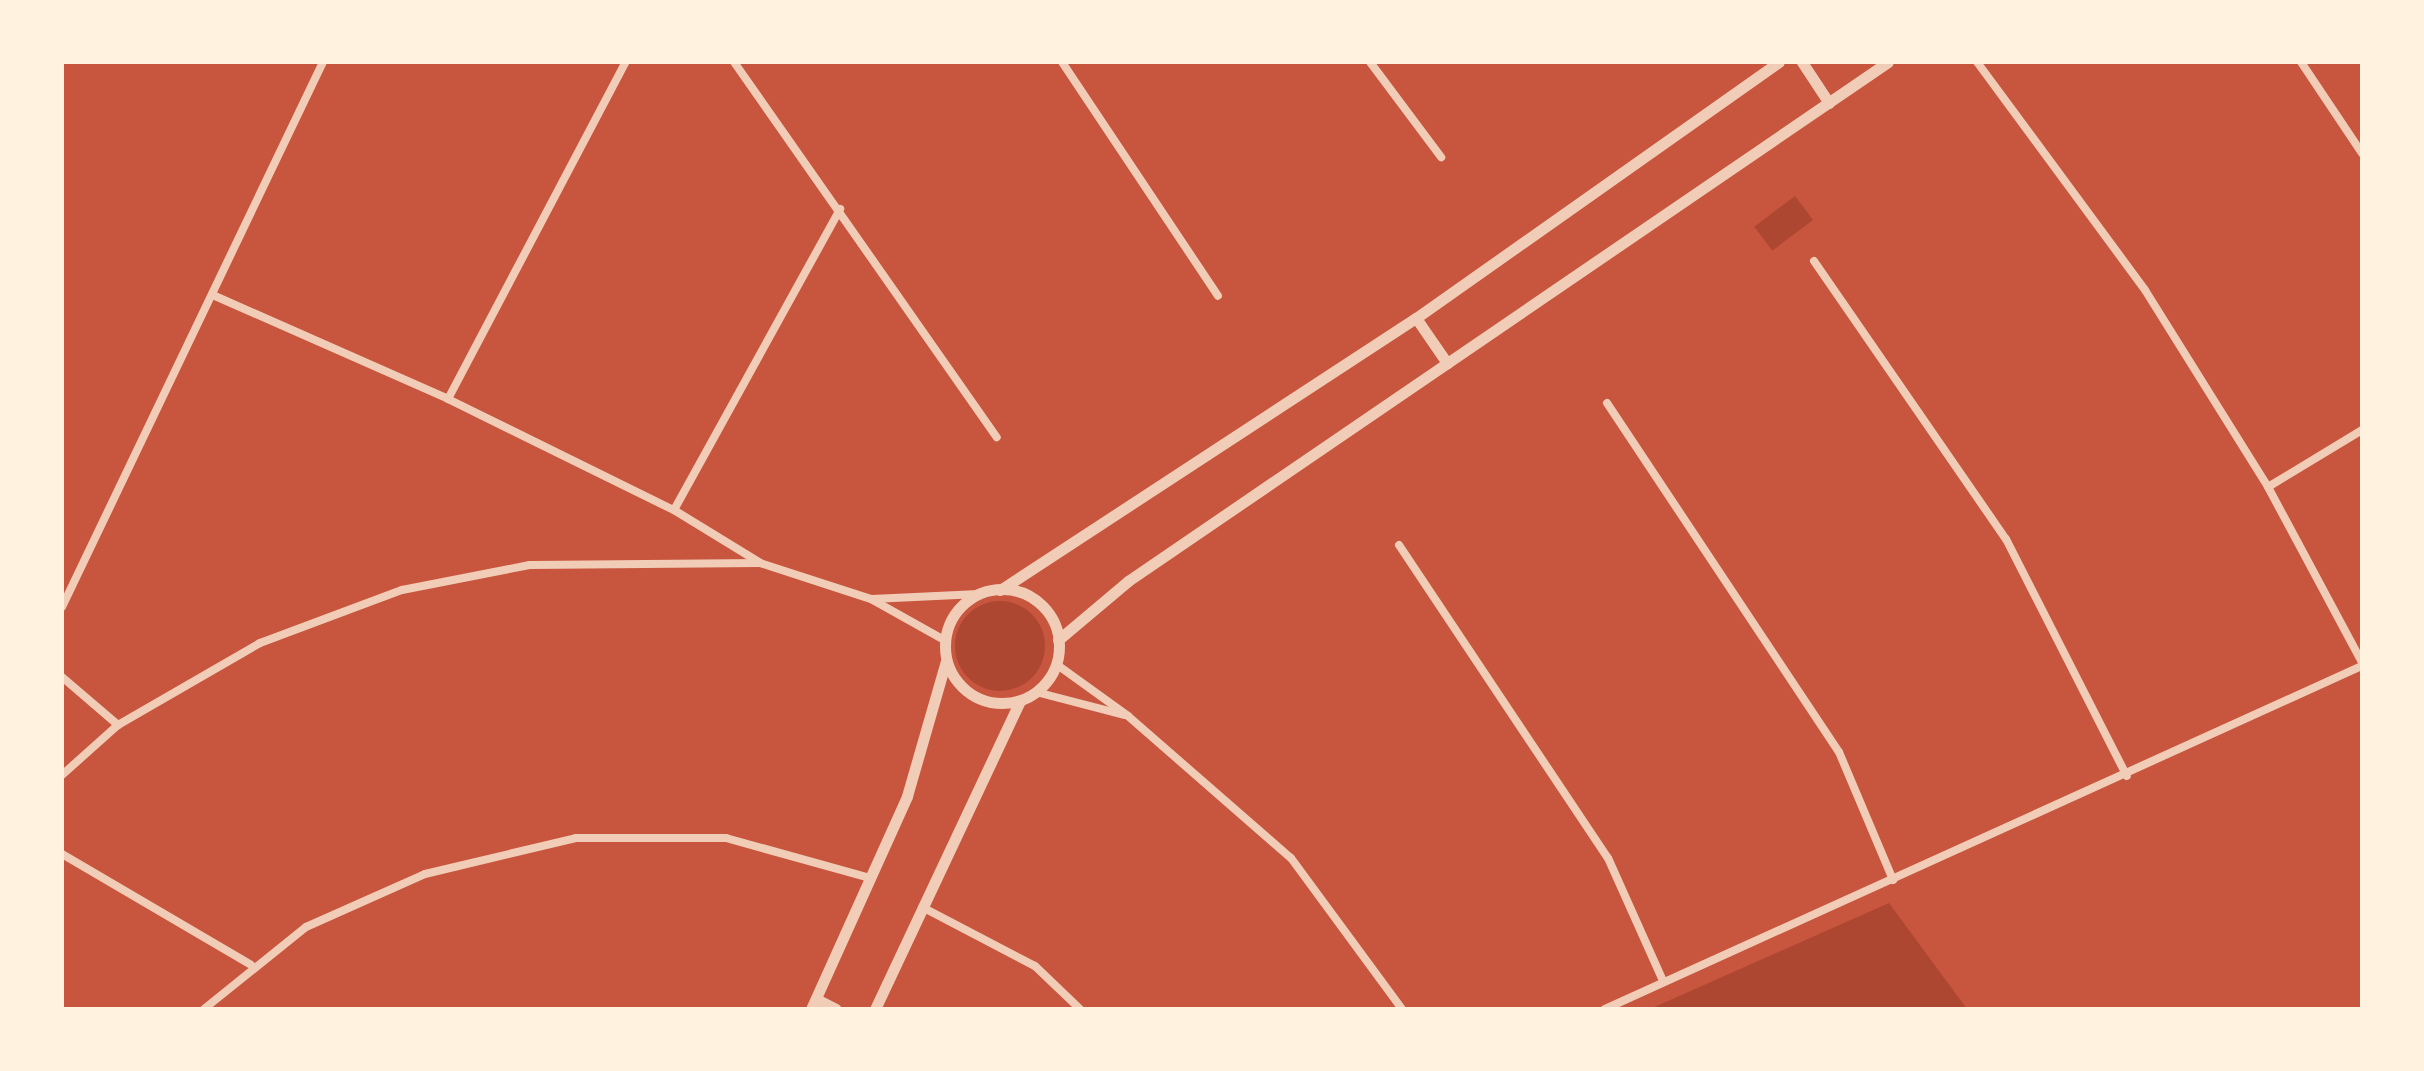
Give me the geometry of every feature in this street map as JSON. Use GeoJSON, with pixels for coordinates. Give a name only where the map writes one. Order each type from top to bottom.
{"type":"FeatureCollection","features":[{"type":"Feature","properties":{"kind":"street"},"geometry":{"type":"LineString","coordinates":[[62,607],[215,296],[323,62]]}},
{"type":"Feature","properties":{"kind":"street"},"geometry":{"type":"LineString","coordinates":[[448,399],[626,62]]}},
{"type":"Feature","properties":{"kind":"street"},"geometry":{"type":"LineString","coordinates":[[734,62],[997,437]]}},
{"type":"Feature","properties":{"kind":"street"},"geometry":{"type":"LineString","coordinates":[[1062,62],[1218,296]]}},
{"type":"Feature","properties":{"kind":"street"},"geometry":{"type":"LineString","coordinates":[[1370,62],[1441,157]]}},
{"type":"Feature","properties":{"kind":"street"},"geometry":{"type":"LineString","coordinates":[[871,599],[979,594],[1000,590],[1416,318],[1779,62]]}},
{"type":"Feature","properties":{"kind":"street"},"geometry":{"type":"LineString","coordinates":[[1802,62],[1829,103]]}},
{"type":"Feature","properties":{"kind":"street"},"geometry":{"type":"LineString","coordinates":[[1058,640],[1128,581],[1888,62]]}},
{"type":"Feature","properties":{"kind":"street"},"geometry":{"type":"LineString","coordinates":[[1605,1009],[2127,776],[2362,664],[2268,487],[2145,290],[1977,62]]}},
{"type":"Feature","properties":{"kind":"street"},"geometry":{"type":"LineString","coordinates":[[2301,62],[2362,153]]}},
{"type":"Feature","properties":{"kind":"street"},"geometry":{"type":"LineString","coordinates":[[674,510],[840,209]]}},
{"type":"Feature","properties":{"kind":"street"},"geometry":{"type":"LineString","coordinates":[[1814,261],[2006,539],[2127,776]]}},
{"type":"Feature","properties":{"kind":"street"},"geometry":{"type":"LineString","coordinates":[[215,296],[448,399],[674,510],[760,563],[871,599],[944,640]]}},
{"type":"Feature","properties":{"kind":"street"},"geometry":{"type":"LineString","coordinates":[[1416,318],[1447,363]]}},
{"type":"Feature","properties":{"kind":"street"},"geometry":{"type":"LineString","coordinates":[[1607,403],[1839,752],[1893,880]]}},
{"type":"Feature","properties":{"kind":"street"},"geometry":{"type":"LineString","coordinates":[[2268,487],[2362,430]]}},
{"type":"Feature","properties":{"kind":"street"},"geometry":{"type":"LineString","coordinates":[[1399,545],[1608,858],[1663,981]]}},
{"type":"Feature","properties":{"kind":"street"},"geometry":{"type":"LineString","coordinates":[[62,775],[118,725],[260,643],[402,590],[530,565],[760,563]]}},
{"type":"Feature","properties":{"kind":"street"},"geometry":{"type":"LineString","coordinates":[[946,661],[974,697],[1020,701],[1036,692],[1056,664],[1058,640],[1045,609],[1000,590]]}},
{"type":"Feature","properties":{"kind":"street"},"geometry":{"type":"LineString","coordinates":[[836,1009],[813,1004],[907,796],[946,661],[944,640],[956,612],[979,594]]}},
{"type":"Feature","properties":{"kind":"street"},"geometry":{"type":"LineString","coordinates":[[1056,664],[1128,716],[1291,858],[1402,1009]]}},
{"type":"Feature","properties":{"kind":"street"},"geometry":{"type":"LineString","coordinates":[[62,677],[118,725]]}},
{"type":"Feature","properties":{"kind":"street"},"geometry":{"type":"LineString","coordinates":[[1036,692],[1128,716]]}},
{"type":"Feature","properties":{"kind":"street"},"geometry":{"type":"LineString","coordinates":[[875,1009],[1020,701]]}},
{"type":"Feature","properties":{"kind":"street"},"geometry":{"type":"LineString","coordinates":[[204,1009],[251,965],[306,927],[425,874],[576,838],[726,838],[870,878]]}},
{"type":"Feature","properties":{"kind":"street"},"geometry":{"type":"LineString","coordinates":[[62,854],[251,965]]}},
{"type":"Feature","properties":{"kind":"street"},"geometry":{"type":"LineString","coordinates":[[922,907],[1035,966],[1080,1009]]}},
{"type":"Feature","properties":{"kind":"shaded area"},"geometry":{"type":"Polygon","coordinates":[[[1795,196],[1813,220],[1772,251],[1754,227],[1795,196]]]}},
{"type":"Feature","properties":{"kind":"shaded area"},"geometry":{"type":"Polygon","coordinates":[[[1000,601],[1017,605],[1032,614],[1041,629],[1045,646],[1041,663],[1032,678],[1017,687],[1000,691],[983,687],[968,678],[959,663],[955,646],[959,629],[968,614],[983,605],[1000,601]]]}},
{"type":"Feature","properties":{"kind":"shaded area"},"geometry":{"type":"Polygon","coordinates":[[[1889,903],[1967,1009],[1650,1009],[1889,903]]]}}]}
